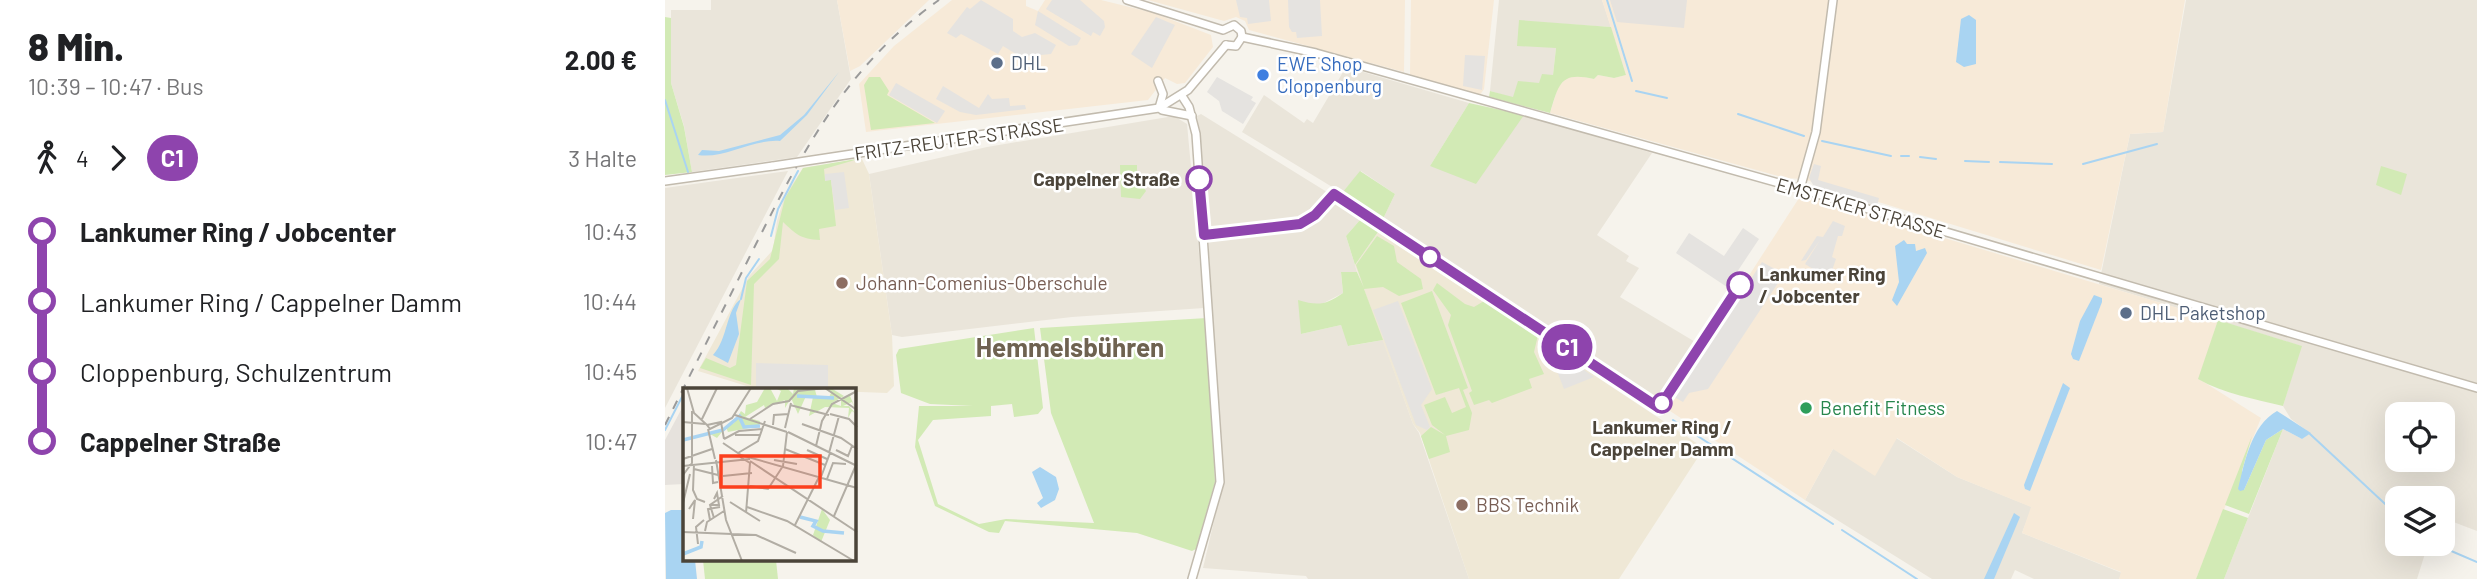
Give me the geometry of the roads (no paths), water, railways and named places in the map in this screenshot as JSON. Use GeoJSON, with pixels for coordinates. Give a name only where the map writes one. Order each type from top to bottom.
{"type":"FeatureCollection","features":[{"type":"Feature","properties":{"kind":"street","name":"EMSTEKER STRASSE"},"geometry":{"type":"LineString","coordinates":[[1127,0],[1223,30],[1228,26],[1237,26],[1243,37],[1316,53],[1800,189],[2477,388]]}},
{"type":"Feature","properties":{"kind":"street"},"geometry":{"type":"LineString","coordinates":[[1800,189],[1816,132],[1833,0]]}},
{"type":"Feature","properties":{"kind":"street"},"geometry":{"type":"LineString","coordinates":[[1223,30],[1221,37],[1226,45],[1236,46],[1243,37]]}},
{"type":"Feature","properties":{"kind":"street","name":"FRITZ-REUTER-STRASSE"},"geometry":{"type":"LineString","coordinates":[[665,181],[1157,109],[1182,96],[1226,45]]}},
{"type":"Feature","properties":{"kind":"street"},"geometry":{"type":"LineString","coordinates":[[1158,81],[1163,94],[1157,109],[1176,110],[1192,116]]}},
{"type":"Feature","properties":{"kind":"street"},"geometry":{"type":"LineString","coordinates":[[1182,96],[1192,116],[1209,297],[1220,482],[1192,579]]}},
{"type":"Feature","properties":{"kind":"water"},"geometry":{"type":"Polygon","coordinates":[[[1969,15],[1976,20],[1976,64],[1964,67],[1956,62],[1961,19],[1969,15]]]}},
{"type":"Feature","properties":{"kind":"water"},"geometry":{"type":"Polygon","coordinates":[[[839,72],[807,115],[780,141],[759,143],[718,154],[698,155],[702,150],[719,151],[780,135],[804,115],[839,72]]]}},
{"type":"Feature","properties":{"kind":"water"},"geometry":{"type":"Polygon","coordinates":[[[1904,240],[1907,244],[1915,244],[1916,251],[1925,248],[1927,253],[1897,306],[1892,300],[1899,282],[1895,246],[1904,240]]]}},
{"type":"Feature","properties":{"kind":"water"},"geometry":{"type":"Polygon","coordinates":[[[2094,295],[2102,298],[2102,302],[2079,361],[2073,359],[2071,354],[2080,321],[2094,295]]]}},
{"type":"Feature","properties":{"kind":"water"},"geometry":{"type":"Polygon","coordinates":[[[741,299],[736,313],[739,334],[728,363],[713,355],[722,341],[732,310],[741,299]]]}},
{"type":"Feature","properties":{"kind":"water"},"geometry":{"type":"Polygon","coordinates":[[[2063,383],[2070,388],[2030,491],[2025,489],[2024,485],[2063,383]]]}},
{"type":"Feature","properties":{"kind":"water"},"geometry":{"type":"Polygon","coordinates":[[[2277,411],[2311,433],[2302,439],[2283,429],[2266,440],[2244,490],[2240,491],[2238,489],[2250,445],[2261,426],[2277,411]]]}},
{"type":"Feature","properties":{"kind":"water"},"geometry":{"type":"Polygon","coordinates":[[[1040,467],[1056,477],[1059,489],[1055,500],[1041,508],[1037,503],[1043,498],[1032,472],[1040,467]]]}},
{"type":"Feature","properties":{"kind":"water"},"geometry":{"type":"Polygon","coordinates":[[[683,510],[683,562],[695,562],[697,579],[666,579],[665,513],[683,510]]]}},
{"type":"Feature","properties":{"kind":"water"},"geometry":{"type":"Polygon","coordinates":[[[2014,513],[2020,517],[1994,579],[1984,579],[2014,513]]]}},
{"type":"Feature","properties":{"kind":"waterway"},"geometry":{"type":"LineString","coordinates":[[1607,0],[1632,81]]}},
{"type":"Feature","properties":{"kind":"waterway"},"geometry":{"type":"LineString","coordinates":[[1636,91],[1667,98]]}},
{"type":"Feature","properties":{"kind":"waterway"},"geometry":{"type":"LineString","coordinates":[[665,100],[688,172]]}},
{"type":"Feature","properties":{"kind":"waterway"},"geometry":{"type":"LineString","coordinates":[[1738,114],[1804,136]]}},
{"type":"Feature","properties":{"kind":"waterway"},"geometry":{"type":"LineString","coordinates":[[1822,141],[1891,156]]}},
{"type":"Feature","properties":{"kind":"waterway"},"geometry":{"type":"LineString","coordinates":[[2083,164],[2157,144]]}},
{"type":"Feature","properties":{"kind":"waterway"},"geometry":{"type":"LineString","coordinates":[[1901,156],[1909,156]]}},
{"type":"Feature","properties":{"kind":"waterway"},"geometry":{"type":"LineString","coordinates":[[1920,157],[1936,159]]}},
{"type":"Feature","properties":{"kind":"waterway"},"geometry":{"type":"LineString","coordinates":[[1965,161],[1989,162]]}},
{"type":"Feature","properties":{"kind":"waterway"},"geometry":{"type":"LineString","coordinates":[[2000,162],[2052,164]]}},
{"type":"Feature","properties":{"kind":"waterway"},"geometry":{"type":"LineString","coordinates":[[771,236],[778,209],[798,171]]}},
{"type":"Feature","properties":{"kind":"waterway"},"geometry":{"type":"LineString","coordinates":[[741,299],[746,278],[759,259]]}},
{"type":"Feature","properties":{"kind":"waterway"},"geometry":{"type":"LineString","coordinates":[[665,430],[683,395]]}},
{"type":"Feature","properties":{"kind":"waterway"},"geometry":{"type":"LineString","coordinates":[[1673,420],[1833,524]]}},
{"type":"Feature","properties":{"kind":"waterway"},"geometry":{"type":"LineString","coordinates":[[2310,434],[2385,504]]}},
{"type":"Feature","properties":{"kind":"waterway"},"geometry":{"type":"LineString","coordinates":[[1842,530],[1917,579]]}},
{"type":"Feature","properties":{"kind":"waterway"},"geometry":{"type":"LineString","coordinates":[[2455,553],[2477,562]]}},
{"type":"Feature","properties":{"kind":"railway"},"geometry":{"type":"LineString","coordinates":[[684,388],[786,185],[827,117],[876,55],[906,26],[939,0]]}},
{"type":"Feature","properties":{"kind":"railway"},"geometry":{"type":"LineString","coordinates":[[665,425],[683,389]]}},
{"type":"Feature","properties":{"kind":"place","name":"DHL"},"geometry":{"type":"Point","coordinates":[997,63]}},
{"type":"Feature","properties":{"kind":"place","name":"EWE Shop Cloppenburg"},"geometry":{"type":"Point","coordinates":[1263,75]}},
{"type":"Feature","properties":{"kind":"place","name":"Cappelner Straße"},"geometry":{"type":"Point","coordinates":[1199,179]}},
{"type":"Feature","properties":{"kind":"place","name":"Johann-Comenius-Oberschule"},"geometry":{"type":"Point","coordinates":[842,283]}},
{"type":"Feature","properties":{"kind":"place","name":"Lankumer Ring / Jobcenter"},"geometry":{"type":"Point","coordinates":[1740,285]}},
{"type":"Feature","properties":{"kind":"place","name":"DHL Paketshop"},"geometry":{"type":"Point","coordinates":[2126,313]}},
{"type":"Feature","properties":{"kind":"place","name":"Lankumer Ring / Cappelner Damm"},"geometry":{"type":"Point","coordinates":[1662,403]}},
{"type":"Feature","properties":{"kind":"place","name":"Benefit Fitness"},"geometry":{"type":"Point","coordinates":[1806,408]}},
{"type":"Feature","properties":{"kind":"place","name":"BBS Technik"},"geometry":{"type":"Point","coordinates":[1462,505]}},
{"type":"Feature","properties":{"kind":"district","name":"Hemmelsbühren"},"geometry":{"type":"Point","coordinates":[1070,348]}}]}
